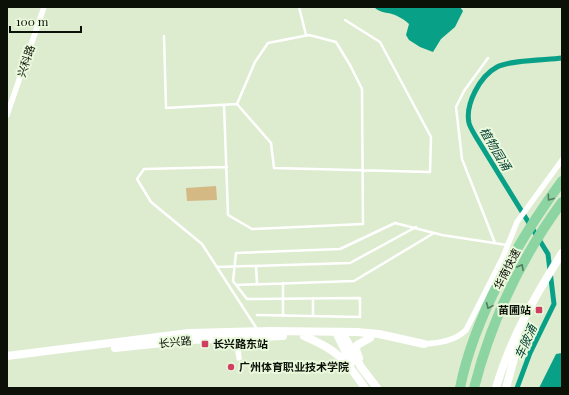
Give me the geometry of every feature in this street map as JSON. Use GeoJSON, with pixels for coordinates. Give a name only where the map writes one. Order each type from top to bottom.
{"type":"FeatureCollection","features":[{"type":"Feature","properties":{"kind":"highway","name":"华南快速"},"geometry":{"type":"LineString","coordinates":[[460,388],[462,376],[472,345],[490,303],[525,234],[562,182]]}},
{"type":"Feature","properties":{"kind":"highway","name":"华南快速"},"geometry":{"type":"LineString","coordinates":[[475,385],[501,308],[532,247],[562,202]]}},
{"type":"Feature","properties":{"kind":"street","name":"兴科路"},"geometry":{"type":"LineString","coordinates":[[7,115],[44,7]]}},
{"type":"Feature","properties":{"kind":"street"},"geometry":{"type":"LineString","coordinates":[[340,334],[424,344],[445,342],[461,335],[466,330],[508,245],[517,222],[562,160]]}},
{"type":"Feature","properties":{"kind":"street"},"geometry":{"type":"LineString","coordinates":[[496,388],[513,340],[562,253]]}},
{"type":"Feature","properties":{"kind":"street"},"geometry":{"type":"LineString","coordinates":[[506,388],[515,349],[521,333],[544,286],[562,262]]}},
{"type":"Feature","properties":{"kind":"street","name":"长兴路"},"geometry":{"type":"LineString","coordinates":[[7,356],[189,333],[340,334]]}},
{"type":"Feature","properties":{"kind":"street","name":"长兴路"},"geometry":{"type":"LineString","coordinates":[[7,362],[162,343],[259,334],[304,336],[340,334]]}},
{"type":"Feature","properties":{"kind":"street"},"geometry":{"type":"LineString","coordinates":[[340,334],[378,334],[424,344]]}},
{"type":"Feature","properties":{"kind":"street"},"geometry":{"type":"LineString","coordinates":[[340,334],[358,370],[365,388]]}},
{"type":"Feature","properties":{"kind":"street"},"geometry":{"type":"LineString","coordinates":[[304,336],[334,350],[377,388]]}},
{"type":"Feature","properties":{"kind":"street"},"geometry":{"type":"LineString","coordinates":[[236,337],[239,358]]}},
{"type":"Feature","properties":{"kind":"street"},"geometry":{"type":"LineString","coordinates":[[358,370],[357,345],[370,338]]}},
{"type":"Feature","properties":{"kind":"lane"},"geometry":{"type":"LineString","coordinates":[[299,7],[306,35]]}},
{"type":"Feature","properties":{"kind":"lane"},"geometry":{"type":"LineString","coordinates":[[237,104],[271,143],[274,168],[362,169],[430,172],[432,137],[380,42],[345,20]]}},
{"type":"Feature","properties":{"kind":"lane"},"geometry":{"type":"LineString","coordinates":[[224,105],[228,215],[252,229],[363,224],[362,89],[336,42],[306,35],[268,43],[255,62],[237,104]]}},
{"type":"Feature","properties":{"kind":"lane"},"geometry":{"type":"LineString","coordinates":[[164,36],[166,108],[237,104]]}},
{"type":"Feature","properties":{"kind":"lane"},"geometry":{"type":"LineString","coordinates":[[488,58],[464,91],[456,107],[462,159],[496,244]]}},
{"type":"Feature","properties":{"kind":"lane"},"geometry":{"type":"LineString","coordinates":[[227,167],[144,169],[138,179],[151,202],[202,244],[259,334]]}},
{"type":"Feature","properties":{"kind":"lane"},"geometry":{"type":"LineString","coordinates":[[257,315],[360,317],[360,298],[247,299],[233,281],[236,253],[340,249],[395,222],[434,233],[508,245]]}},
{"type":"Feature","properties":{"kind":"lane"},"geometry":{"type":"LineString","coordinates":[[216,266],[350,264],[416,228]]}},
{"type":"Feature","properties":{"kind":"lane"},"geometry":{"type":"LineString","coordinates":[[236,285],[354,281],[434,233]]}},
{"type":"Feature","properties":{"kind":"lane"},"geometry":{"type":"LineString","coordinates":[[256,266],[257,284]]}},
{"type":"Feature","properties":{"kind":"lane"},"geometry":{"type":"LineString","coordinates":[[283,283],[283,316]]}},
{"type":"Feature","properties":{"kind":"lane"},"geometry":{"type":"LineString","coordinates":[[313,298],[313,316]]}},
{"type":"Feature","properties":{"kind":"shaded area"},"geometry":{"type":"Polygon","coordinates":[[[216,186],[217,200],[187,201],[186,188],[216,186]]]}},
{"type":"Feature","properties":{"kind":"water"},"geometry":{"type":"Polygon","coordinates":[[[374,7],[460,7],[463,11],[455,27],[441,39],[433,52],[420,47],[409,40],[406,35],[409,24],[406,21],[394,15],[380,11],[374,7]]]}},
{"type":"Feature","properties":{"kind":"water"},"geometry":{"type":"Polygon","coordinates":[[[562,353],[562,388],[539,388],[556,354],[562,353]]]}},
{"type":"Feature","properties":{"kind":"waterway","name":"植物园涌"},"geometry":{"type":"LineString","coordinates":[[517,388],[530,353],[554,304],[548,254],[472,130],[468,116],[469,108],[475,91],[485,77],[497,67],[510,63],[562,58]]}},
{"type":"Feature","properties":{"kind":"place","name":"苗圃站"},"geometry":{"type":"Point","coordinates":[539,310]}},
{"type":"Feature","properties":{"kind":"place","name":"长兴路东站"},"geometry":{"type":"Point","coordinates":[205,344]}},
{"type":"Feature","properties":{"kind":"place","name":"广州体育职业技术学院"},"geometry":{"type":"Point","coordinates":[231,367]}},
{"type":"Feature","properties":{"kind":"water label","name":"车陂涌"},"geometry":{"type":"Point","coordinates":[526,342]}}]}
